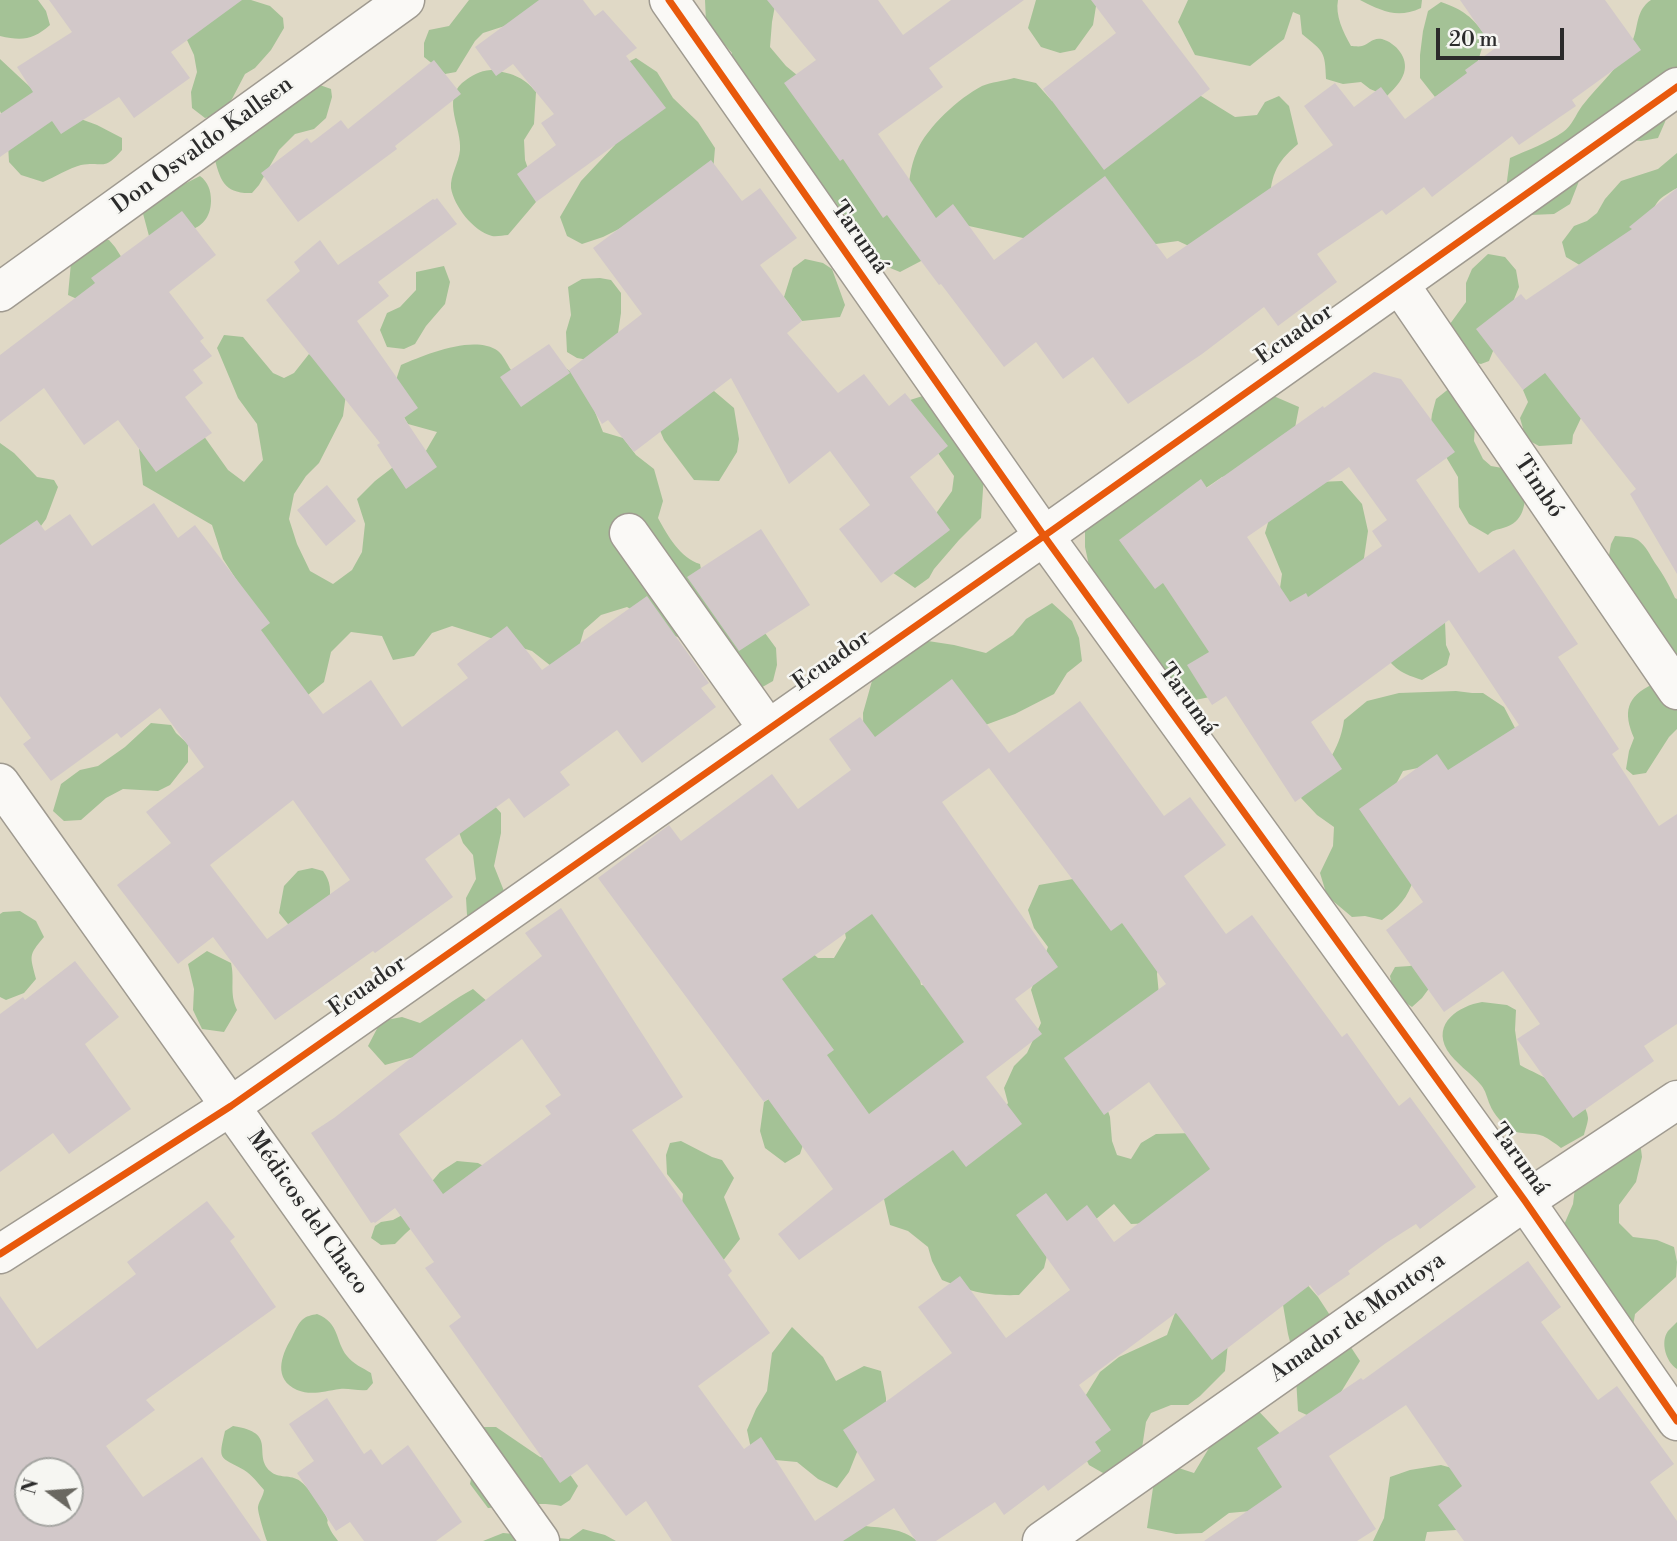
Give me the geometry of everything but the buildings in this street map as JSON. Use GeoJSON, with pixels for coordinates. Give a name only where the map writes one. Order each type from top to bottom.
{"type":"FeatureCollection","features":[{"type":"Feature","properties":{"kind":"street","name":"Don Osvaldo Kallsen"},"geometry":{"type":"LineString","coordinates":[[0,292],[405,0]]}},
{"type":"Feature","properties":{"kind":"street","name":"Tarumá"},"geometry":{"type":"LineString","coordinates":[[669,0],[1044,536],[1525,1201],[1677,1421]]}},
{"type":"Feature","properties":{"kind":"street","name":"Ecuador"},"geometry":{"type":"LineString","coordinates":[[0,1254],[232,1106],[1400,285],[1677,87]]}},
{"type":"Feature","properties":{"kind":"street","name":"Timbó"},"geometry":{"type":"LineString","coordinates":[[1400,285],[1677,690]]}},
{"type":"Feature","properties":{"kind":"street"},"geometry":{"type":"LineString","coordinates":[[629,533],[768,729]]}},
{"type":"Feature","properties":{"kind":"street","name":"Médicos del Chaco"},"geometry":{"type":"LineString","coordinates":[[0,783],[540,1541]]}},
{"type":"Feature","properties":{"kind":"street","name":"Amador de Montoya"},"geometry":{"type":"LineString","coordinates":[[1041,1541],[1525,1201],[1677,1100]]}},
{"type":"Feature","properties":{"kind":"green space"},"geometry":{"type":"Polygon","coordinates":[[[0,0],[38,0],[46,11],[50,25],[27,38],[0,36],[0,0]]]}},
{"type":"Feature","properties":{"kind":"green space"},"geometry":{"type":"Polygon","coordinates":[[[192,0],[251,0],[270,6],[283,18],[284,28],[271,50],[255,68],[245,74],[221,114],[205,118],[192,108],[191,92],[197,72],[194,55],[181,27],[192,0]]]}},
{"type":"Feature","properties":{"kind":"green space"},"geometry":{"type":"Polygon","coordinates":[[[469,0],[540,0],[517,22],[483,33],[456,72],[445,74],[424,57],[424,43],[429,30],[449,26],[469,0]]]}},
{"type":"Feature","properties":{"kind":"green space"},"geometry":{"type":"Polygon","coordinates":[[[705,0],[776,0],[770,47],[786,66],[809,85],[931,249],[921,261],[900,272],[873,261],[857,243],[848,219],[787,135],[769,115],[730,87],[732,53],[706,23],[705,0]]]}},
{"type":"Feature","properties":{"kind":"green space"},"geometry":{"type":"Polygon","coordinates":[[[1036,0],[1097,0],[1093,25],[1075,50],[1060,53],[1041,47],[1028,28],[1036,0]]]}},
{"type":"Feature","properties":{"kind":"green space"},"geometry":{"type":"Polygon","coordinates":[[[1188,0],[1338,0],[1339,17],[1351,46],[1362,46],[1376,39],[1387,41],[1403,57],[1404,73],[1387,96],[1361,82],[1343,84],[1326,79],[1322,53],[1302,34],[1300,15],[1293,12],[1284,39],[1250,66],[1195,55],[1178,22],[1188,0]]]}},
{"type":"Feature","properties":{"kind":"green space"},"geometry":{"type":"Polygon","coordinates":[[[1360,0],[1422,0],[1421,8],[1397,13],[1360,0]]]}},
{"type":"Feature","properties":{"kind":"green space"},"geometry":{"type":"Polygon","coordinates":[[[1651,0],[1677,0],[1677,79],[1658,138],[1624,140],[1596,169],[1579,181],[1570,204],[1554,214],[1530,215],[1505,196],[1510,158],[1550,140],[1569,127],[1582,106],[1627,51],[1642,9],[1651,0]]]}},
{"type":"Feature","properties":{"kind":"green space"},"geometry":{"type":"Polygon","coordinates":[[[1441,2],[1467,15],[1486,36],[1475,70],[1435,97],[1420,78],[1420,55],[1428,11],[1441,2]]]}},
{"type":"Feature","properties":{"kind":"green space"},"geometry":{"type":"Polygon","coordinates":[[[636,58],[657,72],[673,98],[698,122],[715,148],[713,172],[619,229],[582,244],[567,236],[560,217],[581,181],[615,145],[630,61],[636,58]]]}},
{"type":"Feature","properties":{"kind":"green space"},"geometry":{"type":"Polygon","coordinates":[[[0,59],[60,115],[97,125],[122,138],[122,150],[107,163],[81,165],[43,182],[21,175],[9,162],[7,127],[0,111],[0,59]]]}},
{"type":"Feature","properties":{"kind":"green space"},"geometry":{"type":"Polygon","coordinates":[[[491,70],[516,76],[536,92],[534,124],[524,140],[525,160],[536,202],[508,235],[496,236],[485,233],[471,223],[456,202],[451,188],[460,150],[453,106],[456,90],[479,72],[491,70]]]}},
{"type":"Feature","properties":{"kind":"green space"},"geometry":{"type":"Polygon","coordinates":[[[1014,78],[1036,83],[1052,101],[1201,96],[1235,117],[1257,115],[1265,102],[1279,96],[1289,106],[1298,144],[1275,172],[1269,208],[1204,253],[1178,241],[1156,244],[1137,239],[1023,238],[960,224],[947,226],[907,200],[911,169],[917,151],[928,132],[964,98],[989,83],[1014,78]]]}},
{"type":"Feature","properties":{"kind":"green space"},"geometry":{"type":"Polygon","coordinates":[[[317,84],[331,89],[332,97],[326,118],[314,129],[295,134],[279,150],[252,193],[229,188],[221,179],[214,156],[317,84]]]}},
{"type":"Feature","properties":{"kind":"green space"},"geometry":{"type":"Polygon","coordinates":[[[1677,153],[1677,188],[1656,204],[1650,229],[1583,267],[1566,257],[1562,242],[1574,226],[1597,213],[1621,181],[1658,169],[1677,153]]]}},
{"type":"Feature","properties":{"kind":"green space"},"geometry":{"type":"Polygon","coordinates":[[[200,176],[207,184],[211,197],[205,221],[198,227],[180,233],[149,236],[141,206],[200,176]]]}},
{"type":"Feature","properties":{"kind":"green space"},"geometry":{"type":"Polygon","coordinates":[[[94,239],[109,240],[122,258],[86,303],[68,295],[71,263],[94,239]]]}},
{"type":"Feature","properties":{"kind":"green space"},"geometry":{"type":"Polygon","coordinates":[[[1488,254],[1505,257],[1516,270],[1519,287],[1489,361],[1481,364],[1460,359],[1447,328],[1466,302],[1466,283],[1472,269],[1488,254]]]}},
{"type":"Feature","properties":{"kind":"green space"},"geometry":{"type":"Polygon","coordinates":[[[805,259],[823,263],[832,269],[845,305],[840,317],[802,321],[784,297],[793,268],[805,259]]]}},
{"type":"Feature","properties":{"kind":"green space"},"geometry":{"type":"Polygon","coordinates":[[[444,266],[450,282],[445,304],[415,344],[404,349],[387,347],[380,330],[387,313],[400,307],[416,290],[416,272],[444,266]]]}},
{"type":"Feature","properties":{"kind":"green space"},"geometry":{"type":"Polygon","coordinates":[[[582,279],[611,280],[621,293],[618,333],[594,361],[577,358],[567,352],[566,332],[571,315],[568,287],[582,279]]]}},
{"type":"Feature","properties":{"kind":"green space"},"geometry":{"type":"Polygon","coordinates":[[[224,335],[243,337],[273,373],[284,378],[294,373],[309,354],[348,380],[343,416],[319,463],[294,494],[289,519],[310,571],[333,584],[352,570],[362,552],[365,524],[357,499],[401,461],[417,466],[437,432],[408,424],[391,395],[401,365],[449,348],[476,345],[488,346],[498,351],[511,370],[567,369],[591,388],[595,412],[603,432],[623,438],[636,455],[654,469],[663,501],[658,518],[675,546],[686,557],[700,564],[701,569],[751,614],[776,648],[777,665],[773,681],[759,689],[680,638],[660,630],[651,621],[627,607],[601,615],[584,630],[577,654],[551,666],[532,651],[452,626],[432,633],[414,656],[393,660],[382,636],[351,632],[331,652],[324,682],[293,707],[243,590],[223,559],[212,525],[143,485],[139,449],[170,425],[196,425],[228,470],[244,482],[263,460],[257,424],[238,398],[217,348],[224,335]]]}},
{"type":"Feature","properties":{"kind":"green space"},"geometry":{"type":"Polygon","coordinates":[[[1539,354],[1581,418],[1572,444],[1539,446],[1526,439],[1520,418],[1528,402],[1523,390],[1539,354]]]}},
{"type":"Feature","properties":{"kind":"green space"},"geometry":{"type":"Polygon","coordinates":[[[1451,387],[1476,409],[1474,441],[1483,459],[1491,466],[1508,469],[1526,486],[1520,517],[1488,535],[1469,524],[1459,507],[1458,477],[1430,430],[1436,399],[1451,387]]]}},
{"type":"Feature","properties":{"kind":"green space"},"geometry":{"type":"Polygon","coordinates":[[[1255,388],[1299,407],[1293,438],[1254,471],[1222,477],[1165,516],[1216,620],[1215,696],[1195,700],[1171,697],[1090,570],[1085,547],[1085,526],[1255,388]]]}},
{"type":"Feature","properties":{"kind":"green space"},"geometry":{"type":"Polygon","coordinates":[[[714,391],[734,408],[739,439],[737,452],[719,481],[694,480],[664,440],[647,400],[696,396],[714,391]]]}},
{"type":"Feature","properties":{"kind":"green space"},"geometry":{"type":"Polygon","coordinates":[[[929,394],[984,475],[981,518],[959,540],[929,578],[915,588],[889,570],[931,523],[952,491],[954,476],[920,427],[910,400],[929,394]]]}},
{"type":"Feature","properties":{"kind":"green space"},"geometry":{"type":"Polygon","coordinates":[[[0,443],[14,453],[37,477],[54,480],[58,487],[46,519],[33,537],[0,554],[0,443]]]}},
{"type":"Feature","properties":{"kind":"green space"},"geometry":{"type":"Polygon","coordinates":[[[1342,481],[1362,504],[1368,531],[1364,558],[1347,587],[1274,631],[1282,574],[1265,533],[1272,509],[1318,482],[1342,481]]]}},
{"type":"Feature","properties":{"kind":"green space"},"geometry":{"type":"Polygon","coordinates":[[[1615,536],[1641,542],[1677,599],[1677,678],[1608,561],[1615,536]]]}},
{"type":"Feature","properties":{"kind":"green space"},"geometry":{"type":"Polygon","coordinates":[[[1052,603],[1072,621],[1079,638],[1082,661],[1067,673],[1054,694],[1015,714],[864,770],[863,713],[877,663],[928,641],[986,653],[1013,635],[1026,619],[1052,603]]]}},
{"type":"Feature","properties":{"kind":"green space"},"geometry":{"type":"Polygon","coordinates":[[[1445,622],[1446,645],[1450,654],[1447,665],[1422,680],[1396,668],[1379,645],[1445,622]]]}},
{"type":"Feature","properties":{"kind":"green space"},"geometry":{"type":"Polygon","coordinates":[[[1653,684],[1677,694],[1677,729],[1646,773],[1633,775],[1626,769],[1634,738],[1629,720],[1629,706],[1637,694],[1653,684]]]}},
{"type":"Feature","properties":{"kind":"green space"},"geometry":{"type":"Polygon","coordinates":[[[1399,693],[1483,693],[1504,707],[1519,742],[1524,783],[1423,767],[1403,771],[1378,818],[1414,878],[1412,885],[1402,902],[1382,920],[1365,916],[1352,917],[1327,896],[1320,873],[1333,846],[1334,827],[1317,815],[1301,798],[1334,752],[1344,720],[1367,701],[1399,693]]]}},
{"type":"Feature","properties":{"kind":"green space"},"geometry":{"type":"Polygon","coordinates":[[[151,723],[171,725],[188,744],[188,762],[170,785],[158,791],[123,789],[106,798],[81,820],[64,821],[53,811],[61,784],[80,770],[98,766],[125,747],[151,723]]]}},
{"type":"Feature","properties":{"kind":"green space"},"geometry":{"type":"Polygon","coordinates":[[[492,803],[501,813],[501,833],[494,866],[504,891],[484,925],[467,915],[466,898],[476,879],[473,855],[463,843],[457,827],[492,803]]]}},
{"type":"Feature","properties":{"kind":"green space"},"geometry":{"type":"Polygon","coordinates":[[[312,868],[323,871],[328,879],[329,904],[297,929],[288,924],[279,913],[284,886],[298,871],[312,868]]]}},
{"type":"Feature","properties":{"kind":"green space"},"geometry":{"type":"Polygon","coordinates":[[[1090,876],[1160,953],[1157,974],[1159,995],[1101,1090],[1110,1117],[1112,1141],[1117,1155],[1131,1159],[1141,1143],[1156,1134],[1194,1133],[1284,1258],[1318,1297],[1360,1361],[1330,1410],[1316,1419],[1298,1411],[1295,1361],[1282,1299],[1175,1222],[1131,1224],[1114,1204],[1076,1236],[1053,1231],[1044,1268],[1019,1295],[979,1292],[942,1280],[928,1247],[908,1231],[890,1225],[884,1199],[808,1130],[800,1154],[785,1163],[765,1148],[760,1131],[764,1102],[780,1092],[770,990],[774,920],[818,958],[834,958],[846,938],[840,907],[860,893],[915,955],[921,985],[964,989],[966,1056],[992,1132],[1008,1103],[1004,1088],[1014,1066],[1027,1053],[1041,1023],[1031,990],[1048,947],[1034,928],[1028,910],[1039,885],[1090,876]]]}},
{"type":"Feature","properties":{"kind":"green space"},"geometry":{"type":"Polygon","coordinates":[[[20,911],[36,921],[44,937],[32,956],[36,979],[24,993],[6,1000],[0,997],[0,914],[20,911]]]}},
{"type":"Feature","properties":{"kind":"green space"},"geometry":{"type":"Polygon","coordinates":[[[207,951],[231,963],[233,998],[237,1010],[224,1032],[202,1029],[193,1010],[194,989],[188,964],[207,951]]]}},
{"type":"Feature","properties":{"kind":"green space"},"geometry":{"type":"Polygon","coordinates":[[[1426,959],[1433,983],[1412,1007],[1394,995],[1390,976],[1395,967],[1410,966],[1426,959]]]}},
{"type":"Feature","properties":{"kind":"green space"},"geometry":{"type":"Polygon","coordinates":[[[473,989],[497,1010],[446,1048],[385,1065],[368,1046],[381,1021],[402,1017],[420,1023],[473,989]]]}},
{"type":"Feature","properties":{"kind":"green space"},"geometry":{"type":"Polygon","coordinates":[[[1482,1002],[1507,1005],[1516,1010],[1515,1030],[1520,1065],[1561,1086],[1580,1101],[1588,1118],[1584,1135],[1561,1148],[1543,1136],[1511,1130],[1496,1116],[1483,1087],[1450,1055],[1443,1040],[1445,1024],[1450,1017],[1465,1007],[1482,1002]]]}},
{"type":"Feature","properties":{"kind":"green space"},"geometry":{"type":"Polygon","coordinates":[[[681,1141],[722,1160],[734,1178],[724,1197],[740,1239],[718,1267],[681,1215],[683,1194],[667,1174],[666,1155],[670,1143],[681,1141]]]}},
{"type":"Feature","properties":{"kind":"green space"},"geometry":{"type":"Polygon","coordinates":[[[1640,1142],[1642,1157],[1636,1182],[1619,1205],[1619,1223],[1633,1237],[1657,1240],[1674,1247],[1676,1277],[1635,1314],[1633,1327],[1595,1337],[1582,1301],[1563,1227],[1573,1204],[1579,1154],[1640,1142]]]}},
{"type":"Feature","properties":{"kind":"green space"},"geometry":{"type":"Polygon","coordinates":[[[457,1161],[478,1163],[491,1170],[429,1213],[395,1244],[381,1245],[371,1238],[375,1226],[404,1214],[440,1172],[457,1161]]]}},
{"type":"Feature","properties":{"kind":"green space"},"geometry":{"type":"Polygon","coordinates":[[[1184,1304],[1228,1343],[1225,1371],[1188,1405],[1171,1405],[1151,1413],[1146,1422],[1142,1448],[1110,1477],[1089,1465],[1079,1445],[1081,1403],[1100,1372],[1119,1357],[1167,1335],[1175,1313],[1184,1304]]]}},
{"type":"Feature","properties":{"kind":"green space"},"geometry":{"type":"Polygon","coordinates":[[[317,1314],[330,1322],[349,1359],[371,1373],[373,1383],[367,1390],[343,1389],[308,1393],[297,1390],[285,1380],[281,1367],[287,1346],[302,1320],[317,1314]]]}},
{"type":"Feature","properties":{"kind":"green space"},"geometry":{"type":"Polygon","coordinates":[[[1677,1322],[1677,1369],[1665,1352],[1664,1341],[1668,1331],[1677,1322]]]}},
{"type":"Feature","properties":{"kind":"green space"},"geometry":{"type":"Polygon","coordinates":[[[792,1327],[823,1357],[836,1381],[864,1366],[881,1371],[886,1417],[868,1436],[857,1452],[849,1472],[837,1488],[818,1479],[797,1462],[753,1458],[747,1430],[767,1391],[772,1353],[792,1327]]]}},
{"type":"Feature","properties":{"kind":"green space"},"geometry":{"type":"Polygon","coordinates":[[[1251,1403],[1285,1439],[1298,1490],[1251,1511],[1229,1513],[1202,1533],[1176,1534],[1147,1528],[1157,1461],[1194,1473],[1233,1408],[1251,1403]]]}},
{"type":"Feature","properties":{"kind":"green space"},"geometry":{"type":"Polygon","coordinates":[[[233,1426],[256,1434],[262,1445],[265,1464],[270,1471],[296,1479],[307,1488],[322,1507],[327,1523],[338,1541],[267,1541],[258,1509],[264,1490],[247,1472],[225,1459],[221,1453],[225,1431],[233,1426]]]}},
{"type":"Feature","properties":{"kind":"green space"},"geometry":{"type":"Polygon","coordinates":[[[482,1427],[496,1427],[540,1457],[555,1460],[578,1486],[570,1500],[561,1506],[534,1504],[488,1508],[470,1484],[482,1427]]]}},
{"type":"Feature","properties":{"kind":"green space"},"geometry":{"type":"Polygon","coordinates":[[[1441,1465],[1466,1472],[1456,1530],[1427,1532],[1425,1541],[1373,1541],[1384,1518],[1390,1477],[1410,1470],[1441,1465]]]}},
{"type":"Feature","properties":{"kind":"green space"},"geometry":{"type":"Polygon","coordinates":[[[864,1526],[899,1531],[917,1541],[823,1541],[864,1526]]]}},
{"type":"Feature","properties":{"kind":"green space"},"geometry":{"type":"Polygon","coordinates":[[[583,1529],[616,1541],[483,1541],[503,1533],[569,1539],[583,1529]]]}},
{"type":"Feature","properties":{"kind":"cycle path"},"geometry":{"type":"LineString","coordinates":[[669,0],[1044,536],[1525,1201],[1677,1421]]}},
{"type":"Feature","properties":{"kind":"cycle path"},"geometry":{"type":"LineString","coordinates":[[0,1254],[231,1106],[1044,536],[1677,87]]}}]}
